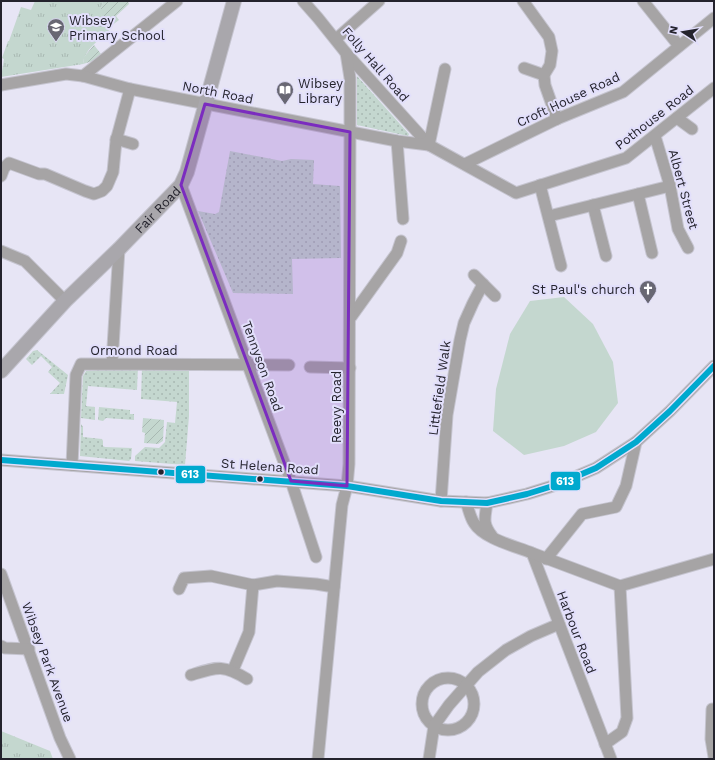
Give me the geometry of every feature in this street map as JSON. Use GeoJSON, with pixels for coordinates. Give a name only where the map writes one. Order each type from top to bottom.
{"type":"FeatureCollection","features":[{"type":"Feature","properties":{"kind":"main road","name":"Fair Road"},"geometry":{"type":"LineString","coordinates":[[1,371],[64,301],[119,249],[181,185],[187,172],[234,1]]}},
{"type":"Feature","properties":{"kind":"street","name":"Folly Hall Road"},"geometry":{"type":"LineString","coordinates":[[303,1],[336,39],[346,53],[429,144],[516,192],[540,185]]}},
{"type":"Feature","properties":{"kind":"street"},"geometry":{"type":"LineString","coordinates":[[336,39],[379,1]]}},
{"type":"Feature","properties":{"kind":"street"},"geometry":{"type":"LineString","coordinates":[[523,1],[549,37],[552,51],[550,65],[544,75],[545,85],[557,119]]}},
{"type":"Feature","properties":{"kind":"street"},"geometry":{"type":"LineString","coordinates":[[643,1],[679,46]]}},
{"type":"Feature","properties":{"kind":"street"},"geometry":{"type":"LineString","coordinates":[[83,76],[170,3]]}},
{"type":"Feature","properties":{"kind":"street","name":"Croft House Road"},"geometry":{"type":"LineString","coordinates":[[465,164],[557,119],[623,92],[714,18]]}},
{"type":"Feature","properties":{"kind":"street","name":"Reevy Road"},"geometry":{"type":"LineString","coordinates":[[316,758],[342,505],[347,486],[349,464],[351,317],[350,78],[346,53]]}},
{"type":"Feature","properties":{"kind":"street"},"geometry":{"type":"LineString","coordinates":[[524,68],[544,75]]}},
{"type":"Feature","properties":{"kind":"street"},"geometry":{"type":"LineString","coordinates":[[429,144],[445,69]]}},
{"type":"Feature","properties":{"kind":"street","name":"North Road"},"geometry":{"type":"LineString","coordinates":[[1,85],[66,74],[83,76],[130,89],[205,104],[397,141],[429,144]]}},
{"type":"Feature","properties":{"kind":"street","name":"Pothouse Road"},"geometry":{"type":"LineString","coordinates":[[540,185],[626,158],[714,88]]}},
{"type":"Feature","properties":{"kind":"street"},"geometry":{"type":"LineString","coordinates":[[1,176],[4,168],[9,163],[38,174],[46,174],[94,194],[102,191],[107,186],[113,172],[116,140],[130,89]]}},
{"type":"Feature","properties":{"kind":"street"},"geometry":{"type":"LineString","coordinates":[[677,118],[692,129]]}},
{"type":"Feature","properties":{"kind":"street","name":"Albert Street"},"geometry":{"type":"LineString","coordinates":[[655,136],[670,186],[678,229],[688,248]]}},
{"type":"Feature","properties":{"kind":"street"},"geometry":{"type":"LineString","coordinates":[[116,140],[133,144]]}},
{"type":"Feature","properties":{"kind":"street"},"geometry":{"type":"LineString","coordinates":[[397,141],[403,219]]}},
{"type":"Feature","properties":{"kind":"street","name":"Tennyson Road"},"geometry":{"type":"LineString","coordinates":[[181,185],[291,481],[316,557]]}},
{"type":"Feature","properties":{"kind":"street"},"geometry":{"type":"LineString","coordinates":[[540,185],[561,266]]}},
{"type":"Feature","properties":{"kind":"street"},"geometry":{"type":"LineString","coordinates":[[548,216],[670,186]]}},
{"type":"Feature","properties":{"kind":"street"},"geometry":{"type":"LineString","coordinates":[[638,194],[652,253]]}},
{"type":"Feature","properties":{"kind":"street"},"geometry":{"type":"LineString","coordinates":[[593,205],[606,256]]}},
{"type":"Feature","properties":{"kind":"street"},"geometry":{"type":"LineString","coordinates":[[351,317],[397,253],[401,240]]}},
{"type":"Feature","properties":{"kind":"street"},"geometry":{"type":"LineString","coordinates":[[112,363],[119,249]]}},
{"type":"Feature","properties":{"kind":"street"},"geometry":{"type":"LineString","coordinates":[[1,251],[25,261],[64,301]]}},
{"type":"Feature","properties":{"kind":"street"},"geometry":{"type":"LineString","coordinates":[[474,275],[495,296]]}},
{"type":"Feature","properties":{"kind":"street","name":"Littlefield Walk"},"geometry":{"type":"LineString","coordinates":[[441,501],[447,415],[460,340],[464,323],[483,284]]}},
{"type":"Feature","properties":{"kind":"street","name":"Ormond Road"},"geometry":{"type":"LineString","coordinates":[[72,465],[76,375],[81,364],[290,365]]}},
{"type":"Feature","properties":{"kind":"street","name":"St Helena Road"},"geometry":{"type":"LineString","coordinates":[[1,460],[291,481],[347,486],[441,501],[487,503],[527,494],[556,485],[596,468],[636,442],[670,411],[714,366]]}},
{"type":"Feature","properties":{"kind":"street"},"geometry":{"type":"LineString","coordinates":[[310,367],[350,368]]}},
{"type":"Feature","properties":{"kind":"street"},"geometry":{"type":"LineString","coordinates":[[546,559],[582,514],[616,507],[626,486],[636,442]]}},
{"type":"Feature","properties":{"kind":"street"},"geometry":{"type":"LineString","coordinates":[[466,502],[475,524],[483,533],[546,559],[620,586],[714,559]]}},
{"type":"Feature","properties":{"kind":"street"},"geometry":{"type":"LineString","coordinates":[[487,503],[484,519],[486,528],[493,538]]}},
{"type":"Feature","properties":{"kind":"street","name":"Harbour Road"},"geometry":{"type":"LineString","coordinates":[[532,553],[606,754]]}},
{"type":"Feature","properties":{"kind":"street","name":"Wibsey Park Avenue"},"geometry":{"type":"LineString","coordinates":[[1,574],[60,738],[70,759]]}},
{"type":"Feature","properties":{"kind":"street"},"geometry":{"type":"LineString","coordinates":[[179,589],[184,578],[211,576],[253,585],[277,580],[334,587]]}},
{"type":"Feature","properties":{"kind":"street"},"geometry":{"type":"LineString","coordinates":[[233,670],[249,632],[253,585]]}},
{"type":"Feature","properties":{"kind":"street"},"geometry":{"type":"LineString","coordinates":[[606,754],[622,732],[627,718],[620,586]]}},
{"type":"Feature","properties":{"kind":"street"},"geometry":{"type":"LineString","coordinates":[[429,759],[434,726],[449,705],[478,672],[506,650],[531,636],[559,624]]}},
{"type":"Feature","properties":{"kind":"street"},"geometry":{"type":"LineString","coordinates":[[1,646],[5,648],[29,649]]}},
{"type":"Feature","properties":{"kind":"street"},"geometry":{"type":"LineString","coordinates":[[191,675],[210,669],[223,668],[233,670],[247,679]]}},
{"type":"Feature","properties":{"kind":"street"},"geometry":{"type":"LineString","coordinates":[[451,677],[460,680],[467,686],[474,701],[473,709],[468,720],[458,728],[450,730],[434,726],[427,720],[421,704],[427,687],[434,681],[451,677]]}},
{"type":"Feature","properties":{"kind":"street"},"geometry":{"type":"LineString","coordinates":[[701,709],[713,709],[712,739],[714,757]]}},
{"type":"Feature","properties":{"kind":"highlighted area"},"geometry":{"type":"Polygon","coordinates":[[[205,104],[350,132],[347,486],[291,481],[181,185],[205,104]]]}},
{"type":"Feature","properties":{"kind":"green space","name":"Wibsey Primary School"},"geometry":{"type":"Polygon","coordinates":[[[35,1],[103,1],[101,9],[102,17],[109,31],[89,50],[83,64],[1,77],[4,59],[2,58],[21,7],[31,10],[35,1]]]}},
{"type":"Feature","properties":{"kind":"green space"},"geometry":{"type":"Polygon","coordinates":[[[68,1],[89,1],[83,18],[65,12],[68,1]]]}},
{"type":"Feature","properties":{"kind":"green space"},"geometry":{"type":"Polygon","coordinates":[[[103,1],[128,1],[129,4],[116,16],[119,20],[107,29],[101,15],[103,1]]]}},
{"type":"Feature","properties":{"kind":"green space"},"geometry":{"type":"Polygon","coordinates":[[[94,45],[101,54],[93,61],[83,64],[84,57],[94,45]]]}},
{"type":"Feature","properties":{"kind":"green space"},"geometry":{"type":"Polygon","coordinates":[[[357,76],[409,134],[408,136],[357,125],[357,76]]]}},
{"type":"Feature","properties":{"kind":"green space"},"geometry":{"type":"Polygon","coordinates":[[[230,151],[282,161],[291,159],[314,160],[313,184],[340,186],[341,258],[292,259],[293,294],[233,293],[198,211],[215,214],[219,212],[230,151]]]}},
{"type":"Feature","properties":{"kind":"green space"},"geometry":{"type":"Polygon","coordinates":[[[564,297],[593,324],[613,362],[618,403],[596,432],[564,446],[524,455],[493,431],[496,389],[510,334],[530,301],[564,297]]]}},
{"type":"Feature","properties":{"kind":"green space"},"geometry":{"type":"Polygon","coordinates":[[[37,350],[68,375],[64,394],[50,394],[60,383],[48,372],[52,367],[41,356],[32,365],[26,359],[33,351],[37,350]]]}},
{"type":"Feature","properties":{"kind":"green space"},"geometry":{"type":"Polygon","coordinates":[[[138,366],[137,390],[88,386],[86,406],[95,407],[95,420],[81,418],[83,376],[86,371],[138,366]]]}},
{"type":"Feature","properties":{"kind":"green space"},"geometry":{"type":"Polygon","coordinates":[[[189,366],[189,416],[185,465],[135,461],[135,456],[145,447],[159,448],[165,442],[167,422],[175,423],[177,402],[141,399],[142,367],[189,366]]]}},
{"type":"Feature","properties":{"kind":"green space"},"geometry":{"type":"Polygon","coordinates":[[[99,407],[130,410],[130,414],[134,414],[134,420],[106,418],[103,421],[98,420],[99,407]]]}},
{"type":"Feature","properties":{"kind":"green space"},"geometry":{"type":"Polygon","coordinates":[[[143,418],[164,420],[163,441],[158,444],[144,443],[145,433],[142,432],[143,418]]]}},
{"type":"Feature","properties":{"kind":"green space"},"geometry":{"type":"Polygon","coordinates":[[[81,424],[83,427],[83,437],[102,439],[103,446],[105,447],[132,448],[131,459],[129,461],[80,456],[81,424]]]}},
{"type":"Feature","properties":{"kind":"green space"},"geometry":{"type":"Polygon","coordinates":[[[1,731],[50,751],[53,759],[1,759],[1,731]]]}},
{"type":"Feature","properties":{"kind":"transit line","name":"613"},"geometry":{"type":"LineString","coordinates":[[1,460],[347,486],[441,501],[487,503],[527,494],[556,485],[596,468],[636,442],[670,411],[714,366]]}},
{"type":"Feature","properties":{"kind":"place","name":"Wibsey Primary School"},"geometry":{"type":"Point","coordinates":[56,42]}},
{"type":"Feature","properties":{"kind":"place","name":"Wibsey Library"},"geometry":{"type":"Point","coordinates":[285,105]}},
{"type":"Feature","properties":{"kind":"place","name":"St Paul's church"},"geometry":{"type":"Point","coordinates":[648,304]}}]}
